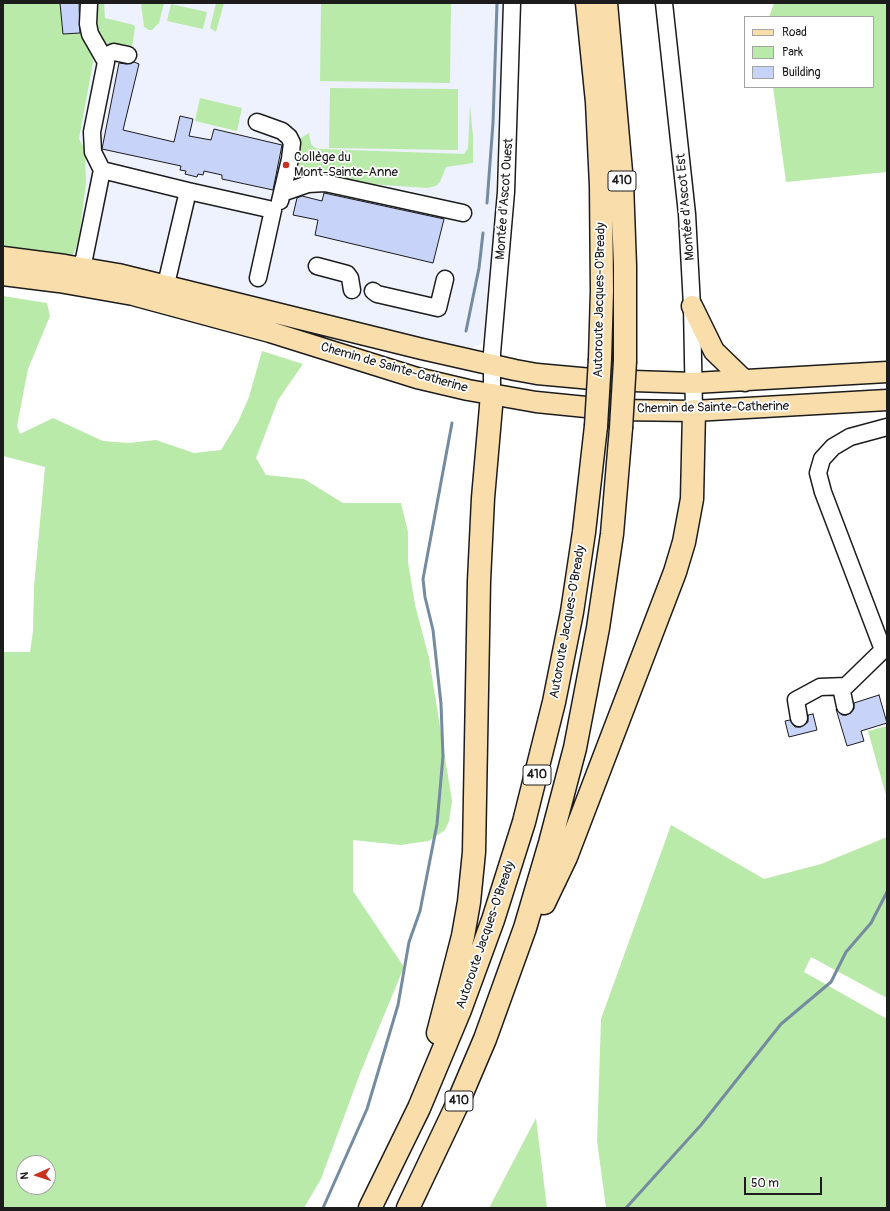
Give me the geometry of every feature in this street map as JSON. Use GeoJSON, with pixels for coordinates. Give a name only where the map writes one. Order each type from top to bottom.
{"type":"FeatureCollection","features":[{"type":"Feature","properties":{"kind":"highway","name":"Autoroute Jacques-O'Bready"},"geometry":{"type":"LineString","coordinates":[[370,1208],[419,1108],[478,965],[509,872],[535,782],[557,690],[573,606],[584,532],[596,426],[602,291],[601,186],[597,102],[587,3]]}},
{"type":"Feature","properties":{"kind":"highway","name":"Autoroute Jacques-O'Bready"},"geometry":{"type":"LineString","coordinates":[[408,1208],[456,1108],[503,991],[541,876],[566,784],[581,720],[606,579],[617,489],[621,428],[625,361],[625,273],[623,196],[618,120],[606,3]]}},
{"type":"Feature","properties":{"kind":"highway"},"geometry":{"type":"LineString","coordinates":[[419,1108],[458,960],[471,888],[476,832],[479,574],[483,498],[492,395]]}},
{"type":"Feature","properties":{"kind":"highway"},"geometry":{"type":"LineString","coordinates":[[503,991],[566,857],[675,572],[686,533],[692,499],[694,411]]}},
{"type":"Feature","properties":{"kind":"main road","name":"Chemin de Sainte-Catherine"},"geometry":{"type":"LineString","coordinates":[[3,257],[78,276],[329,326],[515,370],[568,377],[624,381],[694,383],[887,372]]}},
{"type":"Feature","properties":{"kind":"main road","name":"Chemin de Sainte-Catherine"},"geometry":{"type":"LineString","coordinates":[[3,275],[78,276]]}},
{"type":"Feature","properties":{"kind":"main road","name":"Chemin de Sainte-Catherine"},"geometry":{"type":"LineString","coordinates":[[164,294],[270,332],[406,375],[492,395],[599,408],[694,411],[887,400]]}},
{"type":"Feature","properties":{"kind":"main road"},"geometry":{"type":"LineString","coordinates":[[692,306],[714,351],[745,381]]}},
{"type":"Feature","properties":{"kind":"street"},"geometry":{"type":"LineString","coordinates":[[78,276],[84,259],[102,170],[93,152],[92,132],[106,62],[90,34],[88,24],[89,3]]}},
{"type":"Feature","properties":{"kind":"street","name":"Montée d'Ascot Ouest"},"geometry":{"type":"LineString","coordinates":[[492,395],[492,364],[506,192],[512,3]]}},
{"type":"Feature","properties":{"kind":"street","name":"Montée d'Ascot Est"},"geometry":{"type":"LineString","coordinates":[[664,3],[684,179],[692,306],[694,411]]}},
{"type":"Feature","properties":{"kind":"street"},"geometry":{"type":"LineString","coordinates":[[103,57],[114,52],[128,55]]}},
{"type":"Feature","properties":{"kind":"street"},"geometry":{"type":"LineString","coordinates":[[257,122],[282,131],[289,137],[292,143],[290,159],[280,201],[273,210],[258,278]]}},
{"type":"Feature","properties":{"kind":"street"},"geometry":{"type":"LineString","coordinates":[[102,170],[273,210]]}},
{"type":"Feature","properties":{"kind":"street"},"geometry":{"type":"LineString","coordinates":[[282,193],[308,184],[325,183],[463,213]]}},
{"type":"Feature","properties":{"kind":"street"},"geometry":{"type":"LineString","coordinates":[[164,294],[188,191]]}},
{"type":"Feature","properties":{"kind":"street"},"geometry":{"type":"LineString","coordinates":[[317,266],[346,274],[350,278],[352,290]]}},
{"type":"Feature","properties":{"kind":"street"},"geometry":{"type":"LineString","coordinates":[[373,291],[376,294],[438,308],[446,279]]}},
{"type":"Feature","properties":{"kind":"street"},"geometry":{"type":"LineString","coordinates":[[312,345],[325,336],[329,326]]}},
{"type":"Feature","properties":{"kind":"street"},"geometry":{"type":"LineString","coordinates":[[799,718],[796,700],[820,687],[841,687],[852,681],[883,650],[818,477],[819,466],[824,456],[838,444],[857,435],[887,427]]}},
{"type":"Feature","properties":{"kind":"street"},"geometry":{"type":"LineString","coordinates":[[841,687],[845,706]]}},
{"type":"Feature","properties":{"kind":"shaded area","name":"Collège du Mont-Sainte-Anne"},"geometry":{"type":"Polygon","coordinates":[[[60,3],[503,3],[494,242],[485,334],[481,344],[467,350],[58,255],[93,63],[63,34],[60,3]]]}},
{"type":"Feature","properties":{"kind":"green space"},"geometry":{"type":"Polygon","coordinates":[[[3,3],[60,3],[63,34],[83,33],[92,52],[93,63],[79,139],[83,146],[85,155],[86,183],[79,237],[76,248],[71,257],[3,250],[3,3]]]}},
{"type":"Feature","properties":{"kind":"green space"},"geometry":{"type":"Polygon","coordinates":[[[97,3],[104,3],[105,18],[134,25],[132,48],[103,45],[94,26],[97,3]]]}},
{"type":"Feature","properties":{"kind":"green space"},"geometry":{"type":"Polygon","coordinates":[[[141,3],[164,3],[159,23],[152,30],[144,27],[141,3]]]}},
{"type":"Feature","properties":{"kind":"green space"},"geometry":{"type":"Polygon","coordinates":[[[216,3],[224,3],[216,32],[210,28],[216,3]]]}},
{"type":"Feature","properties":{"kind":"green space"},"geometry":{"type":"Polygon","coordinates":[[[321,3],[451,3],[450,83],[320,81],[321,3]]]}},
{"type":"Feature","properties":{"kind":"green space"},"geometry":{"type":"Polygon","coordinates":[[[774,3],[887,3],[887,172],[786,182],[773,88],[874,88],[874,16],[769,16],[774,3]]]}},
{"type":"Feature","properties":{"kind":"green space"},"geometry":{"type":"Polygon","coordinates":[[[171,4],[207,12],[203,29],[167,21],[171,4]]]}},
{"type":"Feature","properties":{"kind":"green space"},"geometry":{"type":"Polygon","coordinates":[[[330,88],[458,89],[458,150],[329,148],[330,88]]]}},
{"type":"Feature","properties":{"kind":"green space"},"geometry":{"type":"Polygon","coordinates":[[[200,98],[242,108],[237,131],[195,121],[200,98]]]}},
{"type":"Feature","properties":{"kind":"green space"},"geometry":{"type":"Polygon","coordinates":[[[470,105],[473,136],[473,163],[446,167],[440,182],[436,186],[427,188],[327,181],[304,176],[299,169],[296,150],[297,140],[309,133],[311,144],[315,148],[321,149],[464,154],[468,148],[470,105]]]}},
{"type":"Feature","properties":{"kind":"green space"},"geometry":{"type":"Polygon","coordinates":[[[3,296],[47,303],[50,316],[28,369],[17,426],[20,434],[53,418],[103,441],[128,443],[156,440],[194,453],[221,450],[238,422],[249,397],[262,351],[303,364],[278,400],[256,458],[266,475],[304,479],[343,503],[401,503],[408,532],[408,562],[415,605],[429,658],[452,801],[449,821],[445,830],[429,841],[400,845],[353,840],[353,891],[404,967],[361,1071],[321,1179],[304,1208],[3,1208],[3,652],[30,652],[33,631],[34,587],[45,467],[3,456],[3,296]]]}},
{"type":"Feature","properties":{"kind":"green space"},"geometry":{"type":"Polygon","coordinates":[[[887,726],[887,799],[868,731],[887,726]]]}},
{"type":"Feature","properties":{"kind":"green space"},"geometry":{"type":"Polygon","coordinates":[[[671,825],[764,879],[821,864],[887,837],[887,998],[811,957],[804,972],[887,1019],[887,1208],[606,1208],[597,1141],[601,1019],[671,825]]]}},
{"type":"Feature","properties":{"kind":"green space"},"geometry":{"type":"Polygon","coordinates":[[[536,1118],[547,1208],[489,1208],[536,1118]]]}},
{"type":"Feature","properties":{"kind":"building"},"geometry":{"type":"Polygon","coordinates":[[[60,3],[79,3],[80,33],[63,34],[60,3]]]}},
{"type":"Feature","properties":{"kind":"building"},"geometry":{"type":"Polygon","coordinates":[[[134,62],[139,64],[123,130],[174,142],[180,116],[193,119],[189,136],[211,140],[214,129],[282,145],[273,190],[222,179],[222,175],[204,171],[203,175],[198,174],[197,177],[185,174],[186,171],[180,170],[181,166],[102,149],[119,63],[126,64],[134,62]]]}},
{"type":"Feature","properties":{"kind":"building"},"geometry":{"type":"Polygon","coordinates":[[[324,193],[444,219],[433,263],[315,235],[318,220],[293,215],[297,198],[302,196],[322,201],[324,193]]]}},
{"type":"Feature","properties":{"kind":"building"},"geometry":{"type":"Polygon","coordinates":[[[879,695],[887,723],[861,731],[864,741],[847,746],[836,709],[842,715],[847,715],[854,709],[854,703],[879,695]]]}},
{"type":"Feature","properties":{"kind":"building"},"geometry":{"type":"Polygon","coordinates":[[[813,714],[817,730],[789,737],[785,721],[790,720],[795,727],[801,727],[808,722],[808,715],[813,714]]]}},
{"type":"Feature","properties":{"kind":"waterway"},"geometry":{"type":"LineString","coordinates":[[487,203],[493,123],[497,3]]}},
{"type":"Feature","properties":{"kind":"waterway"},"geometry":{"type":"LineString","coordinates":[[466,331],[479,268],[483,233]]}},
{"type":"Feature","properties":{"kind":"waterway"},"geometry":{"type":"LineString","coordinates":[[323,1208],[367,1109],[398,1005],[409,942],[420,911],[437,824],[443,756],[441,704],[433,630],[425,597],[423,579],[452,423]]}},
{"type":"Feature","properties":{"kind":"waterway"},"geometry":{"type":"LineString","coordinates":[[626,1208],[701,1125],[781,1024],[831,982],[846,952],[871,923],[887,892]]}},
{"type":"Feature","properties":{"kind":"place","name":"Collège du Mont-Sainte-Anne"},"geometry":{"type":"Point","coordinates":[286,165]}}]}
